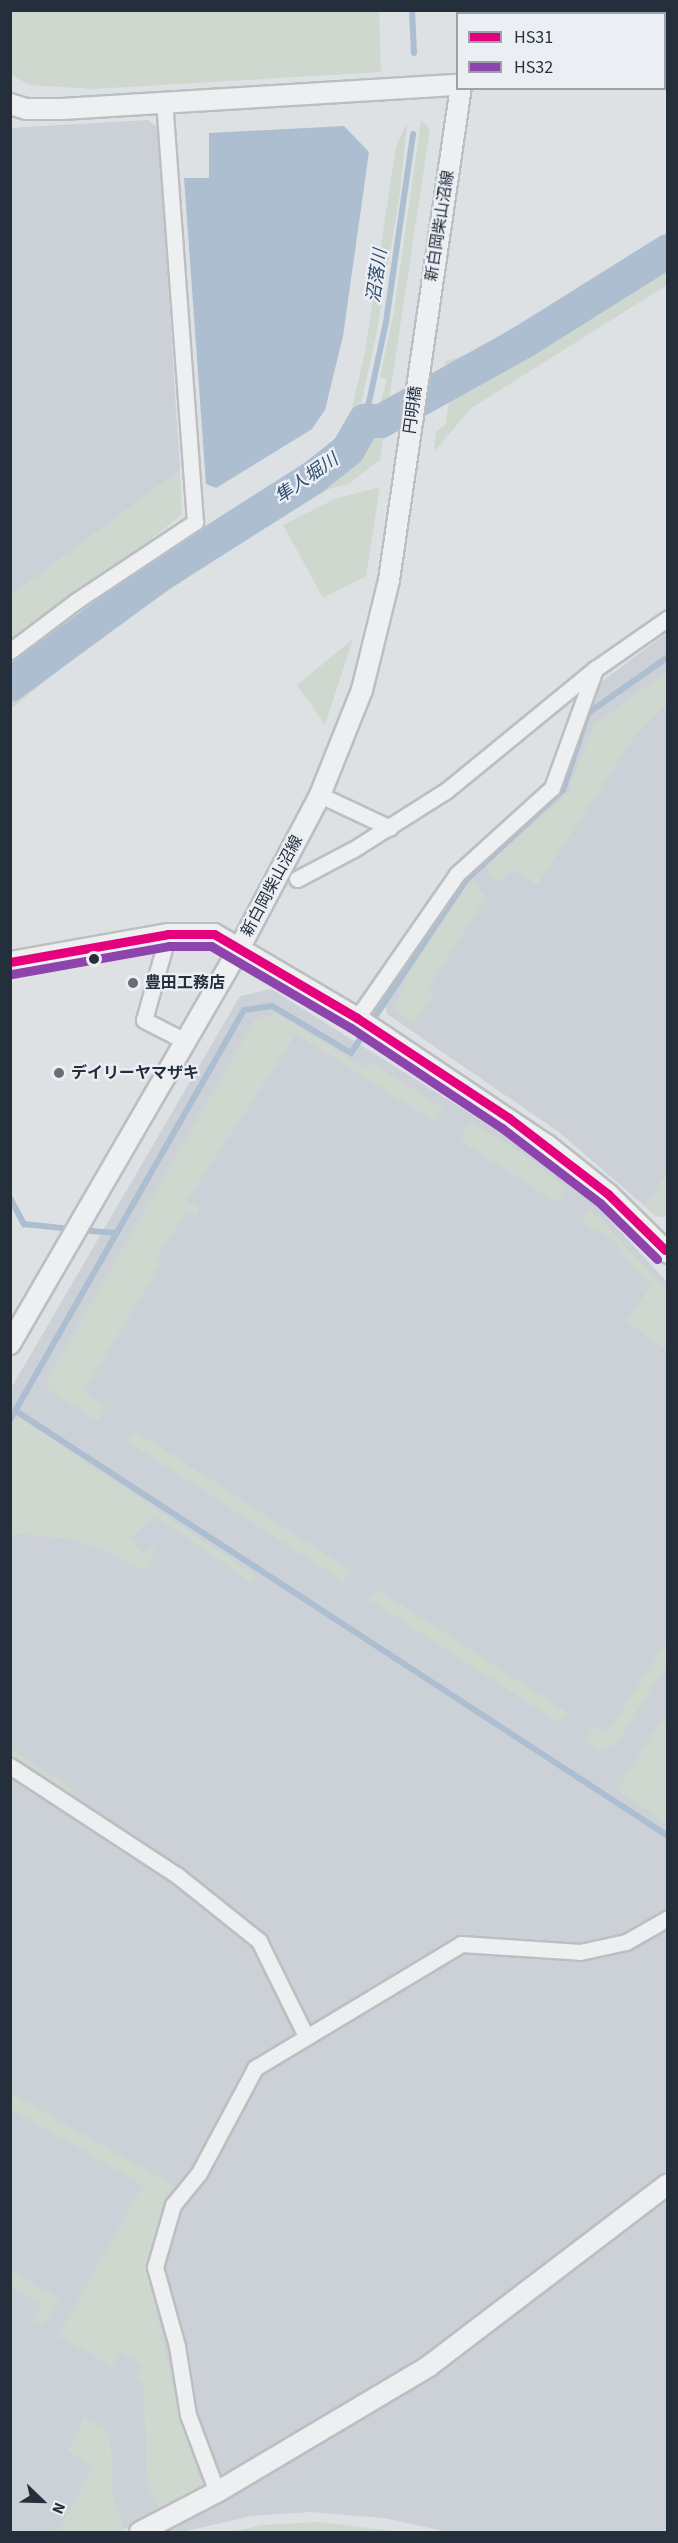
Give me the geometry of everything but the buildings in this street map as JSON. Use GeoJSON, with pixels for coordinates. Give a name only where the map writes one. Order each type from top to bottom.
{"type":"FeatureCollection","features":[{"type":"Feature","properties":{"kind":"street"},"geometry":{"type":"LineString","coordinates":[[10,104],[26,109],[62,109],[164,101],[456,86]]}},
{"type":"Feature","properties":{"kind":"street","name":"新白岡柴山沼線"},"geometry":{"type":"LineString","coordinates":[[420,364],[461,90]]}},
{"type":"Feature","properties":{"kind":"street"},"geometry":{"type":"LineString","coordinates":[[10,651],[76,601],[195,522],[164,101]]}},
{"type":"Feature","properties":{"kind":"street","name":"円明橋"},"geometry":{"type":"LineString","coordinates":[[407,456],[420,364]]}},
{"type":"Feature","properties":{"kind":"street","name":"新白岡柴山沼線"},"geometry":{"type":"LineString","coordinates":[[10,1344],[240,947],[320,795],[348,730],[377,640],[407,456]]}},
{"type":"Feature","properties":{"kind":"street"},"geometry":{"type":"LineString","coordinates":[[297,879],[390,828],[447,790],[595,669],[668,618]]}},
{"type":"Feature","properties":{"kind":"street"},"geometry":{"type":"LineString","coordinates":[[357,1018],[457,874],[552,788],[595,669]]}},
{"type":"Feature","properties":{"kind":"street"},"geometry":{"type":"LineString","coordinates":[[320,795],[390,828]]}},
{"type":"Feature","properties":{"kind":"street"},"geometry":{"type":"LineString","coordinates":[[10,962],[168,934],[204,932],[240,947],[357,1018],[547,1145],[608,1194],[667,1250]]}},
{"type":"Feature","properties":{"kind":"street"},"geometry":{"type":"LineString","coordinates":[[168,934],[144,1020],[185,1041]]}},
{"type":"Feature","properties":{"kind":"street"},"geometry":{"type":"LineString","coordinates":[[10,1766],[178,1876],[259,1941],[305,2034]]}},
{"type":"Feature","properties":{"kind":"street"},"geometry":{"type":"LineString","coordinates":[[217,2493],[188,2415],[177,2346],[155,2267],[173,2205],[199,2173],[255,2068],[305,2034],[461,1944],[580,1952],[626,1942],[668,1918]]}},
{"type":"Feature","properties":{"kind":"street"},"geometry":{"type":"LineString","coordinates":[[140,2532],[217,2493],[429,2366],[668,2184]]}},
{"type":"Feature","properties":{"kind":"shaded area"},"geometry":{"type":"Polygon","coordinates":[[[11,10],[379,11],[381,72],[93,89],[30,85],[11,75],[11,10]]]}},
{"type":"Feature","properties":{"kind":"shaded area"},"geometry":{"type":"Polygon","coordinates":[[[148,120],[158,128],[180,470],[11,596],[10,128],[148,120]]]}},
{"type":"Feature","properties":{"kind":"shaded area"},"geometry":{"type":"Polygon","coordinates":[[[421,120],[430,129],[388,407],[378,410],[387,380],[380,377],[394,311],[421,120]]]}},
{"type":"Feature","properties":{"kind":"shaded area"},"geometry":{"type":"Polygon","coordinates":[[[407,123],[400,194],[376,336],[355,431],[344,449],[261,509],[90,615],[11,677],[11,666],[39,642],[181,544],[324,455],[339,441],[351,412],[365,352],[396,146],[407,123]]]}},
{"type":"Feature","properties":{"kind":"shaded area"},"geometry":{"type":"Polygon","coordinates":[[[667,238],[667,245],[543,324],[494,353],[444,373],[446,361],[501,344],[667,238]]]}},
{"type":"Feature","properties":{"kind":"shaded area"},"geometry":{"type":"Polygon","coordinates":[[[667,259],[667,285],[470,409],[434,452],[436,431],[445,425],[451,392],[518,354],[667,259]]]}},
{"type":"Feature","properties":{"kind":"shaded area"},"geometry":{"type":"Polygon","coordinates":[[[385,426],[380,460],[348,484],[329,489],[199,569],[85,649],[11,709],[11,693],[57,655],[166,581],[319,488],[356,453],[366,430],[385,426]]]}},
{"type":"Feature","properties":{"kind":"shaded area"},"geometry":{"type":"Polygon","coordinates":[[[180,470],[182,513],[177,519],[11,649],[10,596],[180,470]]]}},
{"type":"Feature","properties":{"kind":"shaded area"},"geometry":{"type":"Polygon","coordinates":[[[380,487],[366,576],[323,598],[283,525],[337,498],[380,487]]]}},
{"type":"Feature","properties":{"kind":"shaded area"},"geometry":{"type":"Polygon","coordinates":[[[667,633],[667,1217],[656,1216],[559,1132],[387,1014],[383,992],[462,878],[560,788],[598,684],[667,633]]]}},
{"type":"Feature","properties":{"kind":"shaded area"},"geometry":{"type":"Polygon","coordinates":[[[353,639],[325,725],[297,685],[353,639]]]}},
{"type":"Feature","properties":{"kind":"shaded area"},"geometry":{"type":"Polygon","coordinates":[[[667,672],[667,704],[637,733],[537,885],[514,870],[496,883],[486,867],[567,794],[594,724],[667,672]]]}},
{"type":"Feature","properties":{"kind":"shaded area"},"geometry":{"type":"Polygon","coordinates":[[[472,879],[486,897],[427,990],[433,995],[414,1024],[393,1008],[405,985],[400,981],[472,879]]]}},
{"type":"Feature","properties":{"kind":"shaded area"},"geometry":{"type":"Polygon","coordinates":[[[271,989],[522,1146],[593,1202],[667,1282],[667,2170],[413,2365],[227,2476],[120,2532],[11,2532],[10,1390],[240,996],[271,989]]]}},
{"type":"Feature","properties":{"kind":"shaded area"},"geometry":{"type":"Polygon","coordinates":[[[277,1013],[364,1068],[370,1062],[444,1109],[435,1122],[296,1034],[187,1201],[200,1209],[196,1216],[187,1210],[155,1260],[161,1263],[83,1392],[106,1407],[98,1421],[48,1389],[49,1376],[254,1021],[277,1013]]]}},
{"type":"Feature","properties":{"kind":"shaded area"},"geometry":{"type":"Polygon","coordinates":[[[470,1122],[525,1155],[565,1187],[558,1203],[459,1140],[470,1122]]]}},
{"type":"Feature","properties":{"kind":"shaded area"},"geometry":{"type":"Polygon","coordinates":[[[667,1173],[667,1217],[656,1216],[645,1206],[667,1173]]]}},
{"type":"Feature","properties":{"kind":"shaded area"},"geometry":{"type":"Polygon","coordinates":[[[590,1208],[667,1290],[667,1350],[625,1321],[652,1285],[621,1254],[616,1242],[583,1223],[590,1208]]]}},
{"type":"Feature","properties":{"kind":"shaded area"},"geometry":{"type":"Polygon","coordinates":[[[11,1412],[256,1576],[251,1582],[156,1517],[130,1537],[142,1554],[153,1546],[157,1548],[145,1571],[101,1548],[69,1539],[23,1534],[11,1536],[11,1412]]]}},
{"type":"Feature","properties":{"kind":"shaded area"},"geometry":{"type":"Polygon","coordinates":[[[134,1430],[350,1571],[343,1581],[127,1441],[134,1430]]]}},
{"type":"Feature","properties":{"kind":"shaded area"},"geometry":{"type":"Polygon","coordinates":[[[377,1589],[567,1713],[560,1724],[370,1600],[377,1589]]]}},
{"type":"Feature","properties":{"kind":"shaded area"},"geometry":{"type":"Polygon","coordinates":[[[667,1640],[667,1664],[614,1747],[600,1750],[585,1740],[593,1727],[607,1734],[667,1640]]]}},
{"type":"Feature","properties":{"kind":"shaded area"},"geometry":{"type":"Polygon","coordinates":[[[661,1721],[667,1725],[667,1824],[617,1790],[661,1721]]]}},
{"type":"Feature","properties":{"kind":"shaded area"},"geometry":{"type":"Polygon","coordinates":[[[10,1748],[72,1788],[69,1794],[11,1755],[10,1748]]]}},
{"type":"Feature","properties":{"kind":"shaded area"},"geometry":{"type":"Polygon","coordinates":[[[11,2093],[174,2186],[164,2201],[146,2265],[177,2404],[202,2483],[198,2492],[161,2511],[148,2490],[143,2383],[134,2378],[142,2364],[120,2352],[112,2366],[58,2336],[143,2185],[11,2109],[11,2093]]]}},
{"type":"Feature","properties":{"kind":"shaded area"},"geometry":{"type":"Polygon","coordinates":[[[667,2195],[667,2532],[447,2532],[384,2518],[311,2512],[251,2516],[182,2532],[161,2532],[438,2373],[667,2195]]]}},
{"type":"Feature","properties":{"kind":"shaded area"},"geometry":{"type":"Polygon","coordinates":[[[11,2271],[59,2298],[44,2325],[34,2320],[42,2304],[11,2287],[11,2271]]]}},
{"type":"Feature","properties":{"kind":"shaded area"},"geometry":{"type":"Polygon","coordinates":[[[84,2418],[105,2429],[111,2443],[112,2492],[124,2530],[120,2532],[57,2532],[94,2466],[68,2451],[84,2418]]]}},
{"type":"Feature","properties":{"kind":"shaded area"},"geometry":{"type":"Polygon","coordinates":[[[320,2522],[400,2532],[231,2532],[263,2525],[320,2522]]]}},
{"type":"Feature","properties":{"kind":"water"},"geometry":{"type":"Polygon","coordinates":[[[344,126],[369,152],[343,336],[325,410],[312,429],[216,488],[206,484],[184,178],[209,178],[209,133],[344,126]]]}},
{"type":"Feature","properties":{"kind":"waterway","name":"沼落川"},"geometry":{"type":"LineString","coordinates":[[412,10],[414,53]]}},
{"type":"Feature","properties":{"kind":"waterway","name":"沼落川"},"geometry":{"type":"LineString","coordinates":[[365,421],[386,322],[413,134]]}},
{"type":"Feature","properties":{"kind":"waterway","name":"隼人堀川"},"geometry":{"type":"LineString","coordinates":[[10,685],[157,577],[314,477],[348,450],[365,421],[381,421],[523,342],[668,251]]}},
{"type":"Feature","properties":{"kind":"waterway"},"geometry":{"type":"LineString","coordinates":[[10,1420],[244,1010],[272,1006],[351,1053],[466,880],[563,790],[588,713],[668,657]]}},
{"type":"Feature","properties":{"kind":"waterway"},"geometry":{"type":"LineString","coordinates":[[10,1198],[24,1224],[71,1229]]}},
{"type":"Feature","properties":{"kind":"waterway"},"geometry":{"type":"LineString","coordinates":[[81,1230],[117,1233]]}},
{"type":"Feature","properties":{"kind":"waterway"},"geometry":{"type":"LineString","coordinates":[[16,1411],[668,1836]]}},
{"type":"Feature","properties":{"kind":"transit line","name":"HS31"},"geometry":{"type":"LineString","coordinates":[[10,962],[168,934],[214,934],[357,1018],[509,1118],[608,1194],[665,1250]]}},
{"type":"Feature","properties":{"kind":"transit line","name":"HS32"},"geometry":{"type":"LineString","coordinates":[[12,974],[169,946],[211,946],[351,1028],[502,1128],[600,1203],[657,1259]]}},
{"type":"Feature","properties":{"kind":"place","name":"豊田工務店"},"geometry":{"type":"Point","coordinates":[133,983]}},
{"type":"Feature","properties":{"kind":"place","name":"デイリーヤマザキ"},"geometry":{"type":"Point","coordinates":[59,1073]}}]}
